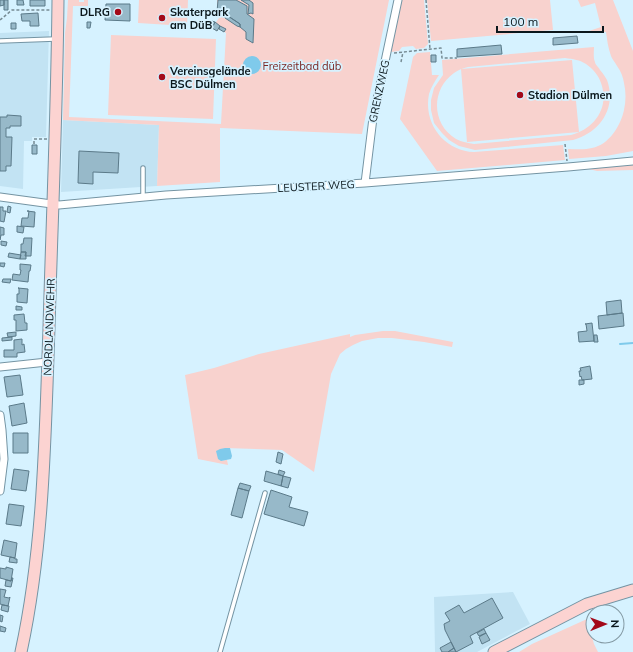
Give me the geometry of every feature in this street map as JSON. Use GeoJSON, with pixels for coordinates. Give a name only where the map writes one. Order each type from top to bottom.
{"type":"FeatureCollection","features":[{"type":"Feature","properties":{"kind":"street","name":"GRENZWEG"},"geometry":{"type":"LineString","coordinates":[[365,183],[373,118],[398,0]]}},
{"type":"Feature","properties":{"kind":"street","name":"NORDLANDWEHR"},"geometry":{"type":"LineString","coordinates":[[21,652],[32,595],[43,477],[55,139],[58,5]]}},
{"type":"Feature","properties":{"kind":"street","name":"LEUSTER WEG"},"geometry":{"type":"LineString","coordinates":[[0,197],[58,205],[143,197],[365,183],[633,161]]}},
{"type":"Feature","properties":{"kind":"street"},"geometry":{"type":"LineString","coordinates":[[0,367],[47,362]]}},
{"type":"Feature","properties":{"kind":"street"},"geometry":{"type":"LineString","coordinates":[[0,415],[4,459],[0,492]]}},
{"type":"Feature","properties":{"kind":"street"},"geometry":{"type":"LineString","coordinates":[[494,652],[587,604],[633,590]]}},
{"type":"Feature","properties":{"kind":"lane"},"geometry":{"type":"LineString","coordinates":[[0,41],[58,39]]}},
{"type":"Feature","properties":{"kind":"lane"},"geometry":{"type":"LineString","coordinates":[[143,168],[143,197]]}},
{"type":"Feature","properties":{"kind":"lane"},"geometry":{"type":"LineString","coordinates":[[220,652],[265,493]]}},
{"type":"Feature","properties":{"kind":"path"},"geometry":{"type":"LineString","coordinates":[[426,0],[430,50]]}},
{"type":"Feature","properties":{"kind":"path"},"geometry":{"type":"LineString","coordinates":[[0,20],[12,10],[58,5]]}},
{"type":"Feature","properties":{"kind":"path"},"geometry":{"type":"LineString","coordinates":[[387,54],[441,48],[442,58],[457,58]]}},
{"type":"Feature","properties":{"kind":"path"},"geometry":{"type":"LineString","coordinates":[[401,62],[403,52]]}},
{"type":"Feature","properties":{"kind":"path"},"geometry":{"type":"LineString","coordinates":[[34,144],[34,139],[55,139]]}},
{"type":"Feature","properties":{"kind":"path"},"geometry":{"type":"LineString","coordinates":[[565,144],[568,167]]}},
{"type":"Feature","properties":{"kind":"shaded area"},"geometry":{"type":"Polygon","coordinates":[[[49,31],[46,137],[32,137],[32,141],[24,141],[23,189],[0,186],[0,33],[49,31]]]}},
{"type":"Feature","properties":{"kind":"shaded area"},"geometry":{"type":"Polygon","coordinates":[[[63,120],[159,125],[157,186],[61,192],[63,120]]]}},
{"type":"Feature","properties":{"kind":"shaded area"},"geometry":{"type":"Polygon","coordinates":[[[513,592],[530,624],[477,652],[435,652],[434,597],[513,592]]]}},
{"type":"Feature","properties":{"kind":"green space","name":"Freizeitbad düb"},"geometry":{"type":"Polygon","coordinates":[[[68,0],[79,0],[79,2],[84,2],[84,0],[88,0],[88,6],[73,6],[69,117],[221,124],[226,33],[219,29],[217,31],[212,28],[221,15],[217,12],[217,0],[389,0],[362,134],[220,128],[220,182],[157,186],[159,125],[63,120],[65,33],[68,0]]]}},
{"type":"Feature","properties":{"kind":"green space","name":"Skaterpark am DüB"},"geometry":{"type":"Polygon","coordinates":[[[139,0],[188,0],[187,26],[138,23],[139,0]]]}},
{"type":"Feature","properties":{"kind":"green space"},"geometry":{"type":"Polygon","coordinates":[[[402,0],[424,0],[428,44],[424,48],[416,49],[413,46],[402,47],[399,51],[391,52],[402,0]]]}},
{"type":"Feature","properties":{"kind":"green space"},"geometry":{"type":"Polygon","coordinates":[[[427,0],[550,0],[553,30],[431,41],[427,0]]]}},
{"type":"Feature","properties":{"kind":"green space"},"geometry":{"type":"Polygon","coordinates":[[[578,0],[613,0],[633,51],[633,151],[606,156],[569,159],[568,149],[592,148],[609,139],[620,122],[624,110],[625,100],[623,79],[620,70],[611,56],[606,32],[590,33],[589,31],[601,27],[595,3],[581,7],[578,0]]]}},
{"type":"Feature","properties":{"kind":"green space","name":"Vereinsgelände BSC Dülmen"},"geometry":{"type":"Polygon","coordinates":[[[111,35],[216,39],[213,119],[108,115],[111,35]]]}},
{"type":"Feature","properties":{"kind":"green space"},"geometry":{"type":"Polygon","coordinates":[[[594,47],[595,63],[607,80],[610,90],[608,109],[604,118],[591,132],[583,137],[573,140],[475,150],[459,146],[449,140],[434,123],[431,110],[431,100],[434,88],[443,75],[442,60],[594,47]],[[565,58],[468,67],[457,71],[446,80],[438,97],[438,116],[442,125],[448,133],[456,139],[474,144],[571,135],[587,128],[593,123],[602,109],[603,92],[601,83],[599,78],[586,64],[565,58]]]}},
{"type":"Feature","properties":{"kind":"green space"},"geometry":{"type":"Polygon","coordinates":[[[430,52],[432,75],[439,75],[429,94],[429,116],[438,134],[445,141],[454,147],[474,152],[563,145],[565,160],[437,171],[400,119],[413,57],[417,53],[430,52]]]}},
{"type":"Feature","properties":{"kind":"green space"},"geometry":{"type":"Polygon","coordinates":[[[572,60],[579,132],[467,142],[461,69],[572,60]]]}},
{"type":"Feature","properties":{"kind":"green space"},"geometry":{"type":"Polygon","coordinates":[[[633,165],[633,170],[597,171],[589,169],[633,165]]]}},
{"type":"Feature","properties":{"kind":"green space"},"geometry":{"type":"Polygon","coordinates":[[[383,331],[395,331],[453,342],[452,347],[392,338],[378,338],[362,341],[346,349],[340,354],[331,374],[314,472],[282,450],[225,448],[221,461],[227,460],[228,465],[198,459],[185,375],[259,354],[350,334],[350,337],[383,331]]]}},
{"type":"Feature","properties":{"kind":"green space"},"geometry":{"type":"Polygon","coordinates":[[[585,620],[585,644],[594,644],[598,652],[519,652],[532,644],[585,620]]]}},
{"type":"Feature","properties":{"kind":"water"},"geometry":{"type":"Polygon","coordinates":[[[252,56],[258,59],[261,65],[258,71],[252,74],[246,71],[243,65],[246,59],[252,56]]]}},
{"type":"Feature","properties":{"kind":"water"},"geometry":{"type":"Polygon","coordinates":[[[230,448],[232,456],[231,459],[221,461],[218,459],[216,451],[230,448]]]}},
{"type":"Feature","properties":{"kind":"building"},"geometry":{"type":"Polygon","coordinates":[[[0,0],[4,0],[4,5],[0,6],[0,0]]]}},
{"type":"Feature","properties":{"kind":"building"},"geometry":{"type":"Polygon","coordinates":[[[4,0],[8,0],[8,10],[4,10],[4,0]]]}},
{"type":"Feature","properties":{"kind":"building"},"geometry":{"type":"Polygon","coordinates":[[[17,0],[23,0],[24,5],[17,5],[17,0]]]}},
{"type":"Feature","properties":{"kind":"building"},"geometry":{"type":"Polygon","coordinates":[[[30,0],[45,0],[45,6],[30,6],[30,0]]]}},
{"type":"Feature","properties":{"kind":"building"},"geometry":{"type":"Polygon","coordinates":[[[218,0],[236,0],[247,6],[247,14],[254,19],[253,43],[246,39],[246,32],[240,27],[240,24],[222,12],[221,15],[217,12],[218,0]]]}},
{"type":"Feature","properties":{"kind":"building"},"geometry":{"type":"Polygon","coordinates":[[[241,0],[249,0],[253,3],[253,14],[248,14],[249,5],[241,0]]]}},
{"type":"Feature","properties":{"kind":"building","name":"DLRG"},"geometry":{"type":"Polygon","coordinates":[[[106,4],[130,4],[130,21],[105,20],[106,4]]]}},
{"type":"Feature","properties":{"kind":"building"},"geometry":{"type":"Polygon","coordinates":[[[222,12],[240,24],[240,27],[221,15],[222,12]]]}},
{"type":"Feature","properties":{"kind":"building"},"geometry":{"type":"Polygon","coordinates":[[[38,13],[39,26],[30,26],[30,21],[22,21],[21,14],[38,13]]]}},
{"type":"Feature","properties":{"kind":"building"},"geometry":{"type":"Polygon","coordinates":[[[212,21],[215,22],[212,28],[209,26],[212,21]]]}},
{"type":"Feature","properties":{"kind":"building"},"geometry":{"type":"Polygon","coordinates":[[[87,22],[91,22],[90,28],[87,28],[87,22]]]}},
{"type":"Feature","properties":{"kind":"building"},"geometry":{"type":"Polygon","coordinates":[[[215,22],[220,26],[217,31],[212,28],[215,22]]]}},
{"type":"Feature","properties":{"kind":"building"},"geometry":{"type":"Polygon","coordinates":[[[11,23],[16,23],[16,29],[11,29],[11,23]]]}},
{"type":"Feature","properties":{"kind":"building"},"geometry":{"type":"Polygon","coordinates":[[[220,26],[226,29],[224,32],[219,29],[220,26]]]}},
{"type":"Feature","properties":{"kind":"building"},"geometry":{"type":"Polygon","coordinates":[[[577,36],[578,43],[553,45],[553,38],[577,36]]]}},
{"type":"Feature","properties":{"kind":"building"},"geometry":{"type":"Polygon","coordinates":[[[501,45],[502,54],[457,57],[457,49],[501,45]]]}},
{"type":"Feature","properties":{"kind":"building"},"geometry":{"type":"Polygon","coordinates":[[[431,55],[436,55],[436,62],[431,62],[431,55]]]}},
{"type":"Feature","properties":{"kind":"building"},"geometry":{"type":"Polygon","coordinates":[[[7,115],[21,116],[21,126],[10,126],[10,128],[6,128],[6,137],[12,137],[11,166],[6,166],[6,171],[0,171],[0,117],[7,117],[7,115]]]}},
{"type":"Feature","properties":{"kind":"building"},"geometry":{"type":"Polygon","coordinates":[[[32,145],[37,145],[37,154],[32,154],[32,145]]]}},
{"type":"Feature","properties":{"kind":"building"},"geometry":{"type":"Polygon","coordinates":[[[79,151],[119,153],[118,173],[93,172],[93,184],[78,183],[79,151]]]}},
{"type":"Feature","properties":{"kind":"building"},"geometry":{"type":"Polygon","coordinates":[[[8,206],[11,207],[10,213],[7,212],[8,206]]]}},
{"type":"Feature","properties":{"kind":"building"},"geometry":{"type":"Polygon","coordinates":[[[0,207],[3,207],[3,211],[6,211],[4,222],[0,221],[0,207]]]}},
{"type":"Feature","properties":{"kind":"building"},"geometry":{"type":"Polygon","coordinates":[[[29,211],[35,212],[34,227],[21,226],[22,218],[28,218],[29,211]]]}},
{"type":"Feature","properties":{"kind":"building"},"geometry":{"type":"Polygon","coordinates":[[[17,226],[24,227],[23,233],[17,232],[17,226]]]}},
{"type":"Feature","properties":{"kind":"building"},"geometry":{"type":"Polygon","coordinates":[[[0,227],[4,228],[4,235],[1,235],[0,240],[0,227]]]}},
{"type":"Feature","properties":{"kind":"building"},"geometry":{"type":"Polygon","coordinates":[[[24,238],[32,238],[31,256],[25,256],[26,252],[21,252],[21,244],[23,244],[24,238]]]}},
{"type":"Feature","properties":{"kind":"building"},"geometry":{"type":"Polygon","coordinates":[[[1,241],[7,242],[6,246],[1,245],[1,241]]]}},
{"type":"Feature","properties":{"kind":"building"},"geometry":{"type":"Polygon","coordinates":[[[21,252],[26,252],[26,259],[20,259],[21,252]]]}},
{"type":"Feature","properties":{"kind":"building"},"geometry":{"type":"Polygon","coordinates":[[[9,253],[21,255],[20,259],[8,257],[9,253]]]}},
{"type":"Feature","properties":{"kind":"building"},"geometry":{"type":"Polygon","coordinates":[[[0,263],[5,263],[4,267],[0,266],[0,263]]]}},
{"type":"Feature","properties":{"kind":"building"},"geometry":{"type":"Polygon","coordinates":[[[20,264],[31,265],[28,282],[12,280],[13,274],[20,275],[20,264]]]}},
{"type":"Feature","properties":{"kind":"building"},"geometry":{"type":"Polygon","coordinates":[[[3,279],[11,279],[10,283],[2,282],[3,279]]]}},
{"type":"Feature","properties":{"kind":"building"},"geometry":{"type":"Polygon","coordinates":[[[19,288],[28,289],[27,303],[17,302],[19,288]]]}},
{"type":"Feature","properties":{"kind":"building"},"geometry":{"type":"Polygon","coordinates":[[[621,300],[622,313],[607,315],[606,302],[621,300]]]}},
{"type":"Feature","properties":{"kind":"building"},"geometry":{"type":"Polygon","coordinates":[[[16,306],[22,307],[22,310],[16,310],[16,306]]]}},
{"type":"Feature","properties":{"kind":"building"},"geometry":{"type":"Polygon","coordinates":[[[623,313],[624,326],[599,329],[598,316],[623,313]]]}},
{"type":"Feature","properties":{"kind":"building"},"geometry":{"type":"Polygon","coordinates":[[[24,314],[25,323],[27,323],[27,330],[16,331],[16,320],[14,320],[14,315],[24,314]]]}},
{"type":"Feature","properties":{"kind":"building"},"geometry":{"type":"Polygon","coordinates":[[[592,323],[594,341],[579,342],[578,332],[587,331],[585,324],[592,323]]]}},
{"type":"Feature","properties":{"kind":"building"},"geometry":{"type":"Polygon","coordinates":[[[16,332],[16,336],[8,337],[7,333],[16,332]]]}},
{"type":"Feature","properties":{"kind":"building"},"geometry":{"type":"Polygon","coordinates":[[[594,335],[597,335],[598,342],[594,342],[594,335]]]}},
{"type":"Feature","properties":{"kind":"building"},"geometry":{"type":"Polygon","coordinates":[[[12,337],[12,340],[2,341],[2,338],[12,337]]]}},
{"type":"Feature","properties":{"kind":"building"},"geometry":{"type":"Polygon","coordinates":[[[22,339],[22,345],[24,344],[25,352],[17,353],[17,357],[4,357],[4,350],[14,350],[14,340],[22,339]]]}},
{"type":"Feature","properties":{"kind":"building"},"geometry":{"type":"Polygon","coordinates":[[[590,366],[592,379],[582,380],[579,371],[581,371],[580,368],[590,366]]]}},
{"type":"Feature","properties":{"kind":"building"},"geometry":{"type":"Polygon","coordinates":[[[20,375],[23,395],[7,397],[4,377],[20,375]]]}},
{"type":"Feature","properties":{"kind":"building"},"geometry":{"type":"Polygon","coordinates":[[[579,380],[584,380],[584,384],[579,385],[579,380]]]}},
{"type":"Feature","properties":{"kind":"building"},"geometry":{"type":"Polygon","coordinates":[[[24,403],[27,423],[12,426],[9,406],[24,403]]]}},
{"type":"Feature","properties":{"kind":"building"},"geometry":{"type":"Polygon","coordinates":[[[13,433],[28,433],[28,453],[13,453],[13,433]]]}},
{"type":"Feature","properties":{"kind":"building"},"geometry":{"type":"Polygon","coordinates":[[[278,452],[283,454],[281,464],[276,462],[278,452]]]}},
{"type":"Feature","properties":{"kind":"building"},"geometry":{"type":"Polygon","coordinates":[[[14,469],[29,471],[26,491],[11,489],[14,469]]]}},
{"type":"Feature","properties":{"kind":"building"},"geometry":{"type":"Polygon","coordinates":[[[279,470],[285,472],[283,476],[278,474],[279,470]]]}},
{"type":"Feature","properties":{"kind":"building"},"geometry":{"type":"Polygon","coordinates":[[[266,471],[283,476],[281,486],[264,481],[266,471]]]}},
{"type":"Feature","properties":{"kind":"building"},"geometry":{"type":"Polygon","coordinates":[[[283,476],[291,478],[288,488],[281,486],[283,476]]]}},
{"type":"Feature","properties":{"kind":"building"},"geometry":{"type":"Polygon","coordinates":[[[240,483],[251,486],[249,491],[238,488],[240,483]]]}},
{"type":"Feature","properties":{"kind":"building"},"geometry":{"type":"Polygon","coordinates":[[[238,488],[249,491],[242,518],[231,515],[238,488]]]}},
{"type":"Feature","properties":{"kind":"building"},"geometry":{"type":"Polygon","coordinates":[[[271,490],[292,497],[289,507],[308,512],[304,526],[264,514],[271,490]]]}},
{"type":"Feature","properties":{"kind":"building"},"geometry":{"type":"Polygon","coordinates":[[[9,504],[24,506],[21,526],[6,524],[9,504]]]}},
{"type":"Feature","properties":{"kind":"building"},"geometry":{"type":"Polygon","coordinates":[[[4,540],[17,543],[15,558],[1,555],[4,540]]]}},
{"type":"Feature","properties":{"kind":"building"},"geometry":{"type":"Polygon","coordinates":[[[10,557],[17,559],[17,563],[9,562],[10,557]]]}},
{"type":"Feature","properties":{"kind":"building"},"geometry":{"type":"Polygon","coordinates":[[[6,567],[13,569],[11,581],[0,578],[0,568],[6,569],[6,567]]]}},
{"type":"Feature","properties":{"kind":"building"},"geometry":{"type":"Polygon","coordinates":[[[12,578],[11,587],[5,586],[6,580],[11,581],[12,578]]]}},
{"type":"Feature","properties":{"kind":"building"},"geometry":{"type":"Polygon","coordinates":[[[0,589],[6,590],[4,597],[10,597],[8,606],[0,604],[0,589]]]}},
{"type":"Feature","properties":{"kind":"building"},"geometry":{"type":"Polygon","coordinates":[[[492,598],[503,618],[470,636],[473,643],[456,652],[445,630],[444,624],[450,621],[445,613],[459,605],[464,613],[492,598]]]}},
{"type":"Feature","properties":{"kind":"building"},"geometry":{"type":"Polygon","coordinates":[[[2,605],[9,606],[8,612],[1,610],[2,605]]]}},
{"type":"Feature","properties":{"kind":"building"},"geometry":{"type":"Polygon","coordinates":[[[0,615],[3,616],[2,622],[0,621],[0,615]]]}},
{"type":"Feature","properties":{"kind":"building"},"geometry":{"type":"Polygon","coordinates":[[[0,626],[6,628],[5,632],[0,631],[0,626]]]}},
{"type":"Feature","properties":{"kind":"building"},"geometry":{"type":"Polygon","coordinates":[[[484,629],[486,633],[479,636],[477,633],[484,629]]]}},
{"type":"Feature","properties":{"kind":"building"},"geometry":{"type":"Polygon","coordinates":[[[486,633],[490,640],[482,644],[479,637],[486,633]]]}},
{"type":"Feature","properties":{"kind":"building"},"geometry":{"type":"Polygon","coordinates":[[[451,642],[454,648],[448,652],[442,652],[440,648],[451,642]]]}},
{"type":"Feature","properties":{"kind":"building"},"geometry":{"type":"Polygon","coordinates":[[[454,648],[456,652],[448,652],[454,648]]]}},
{"type":"Feature","properties":{"kind":"waterway"},"geometry":{"type":"LineString","coordinates":[[620,344],[633,343]]}},
{"type":"Feature","properties":{"kind":"place","name":"DLRG"},"geometry":{"type":"Point","coordinates":[118,12]}},
{"type":"Feature","properties":{"kind":"place","name":"Skaterpark am DüB"},"geometry":{"type":"Point","coordinates":[162,18]}},
{"type":"Feature","properties":{"kind":"place","name":"Vereinsgelände BSC Dülmen"},"geometry":{"type":"Point","coordinates":[162,77]}},
{"type":"Feature","properties":{"kind":"place","name":"Stadion Dülmen"},"geometry":{"type":"Point","coordinates":[520,95]}}]}
